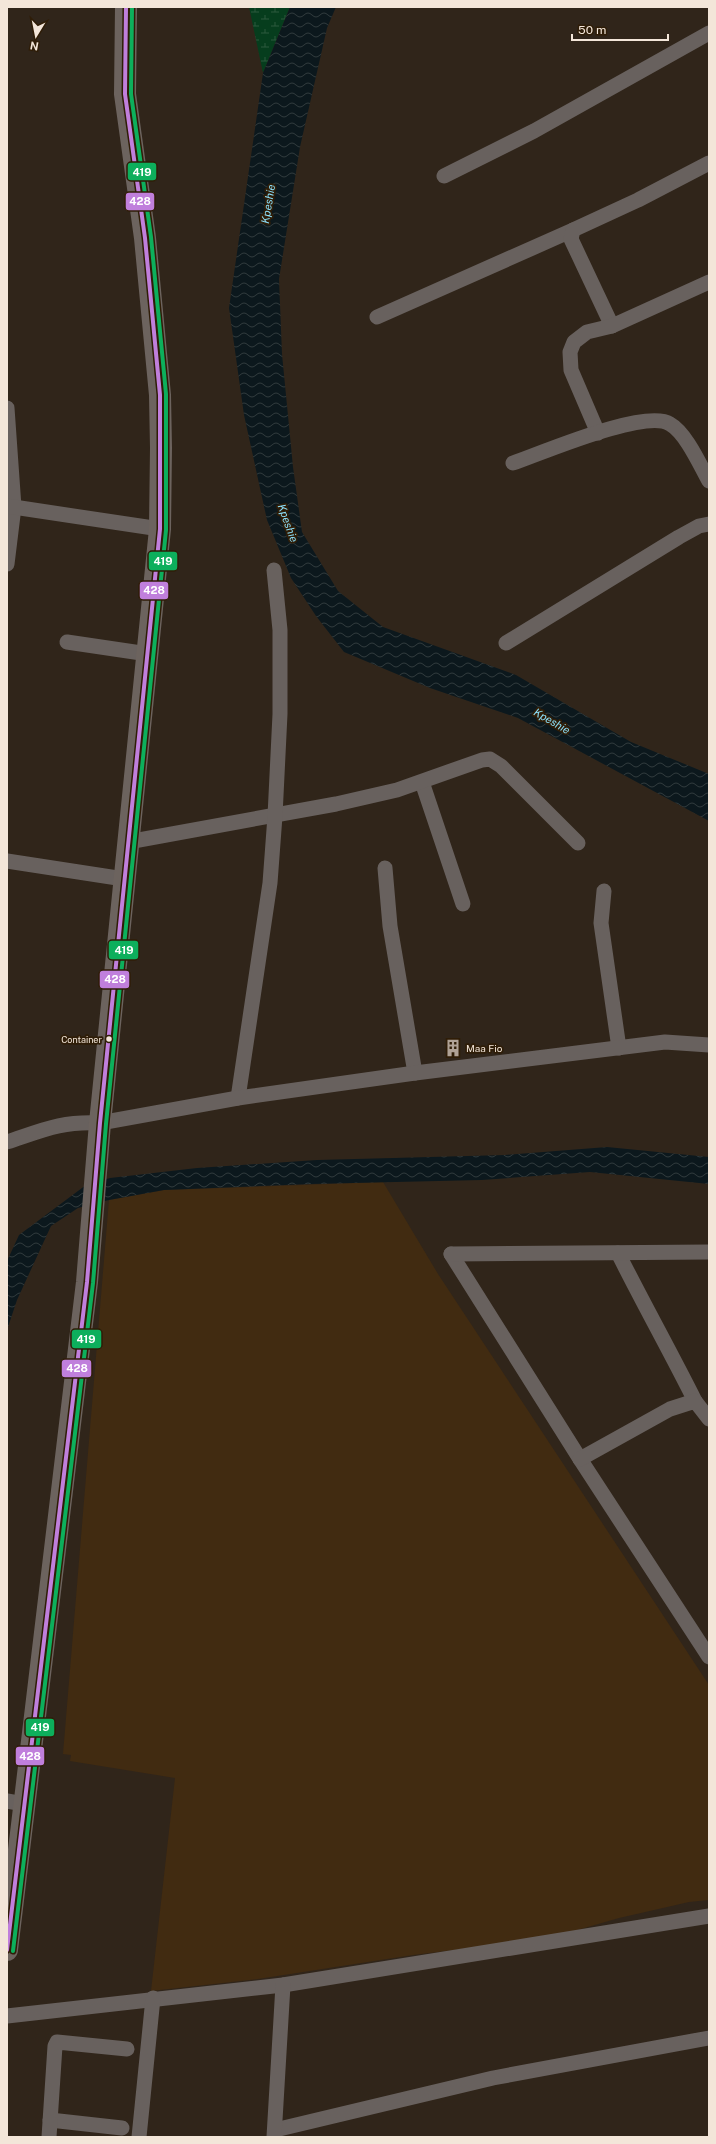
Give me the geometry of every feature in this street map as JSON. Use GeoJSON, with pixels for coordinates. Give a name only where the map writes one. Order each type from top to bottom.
{"type":"FeatureCollection","features":[{"type":"Feature","properties":{"kind":"main road"},"geometry":{"type":"LineString","coordinates":[[7,1950],[15,1802],[87,1282],[100,1123],[160,529],[160,395],[145,238],[124,94],[126,7]]}},
{"type":"Feature","properties":{"kind":"street"},"geometry":{"type":"LineString","coordinates":[[444,176],[534,131],[709,33]]}},
{"type":"Feature","properties":{"kind":"street"},"geometry":{"type":"LineString","coordinates":[[377,317],[638,200],[709,163]]}},
{"type":"Feature","properties":{"kind":"street"},"geometry":{"type":"LineString","coordinates":[[573,230],[571,239],[612,326]]}},
{"type":"Feature","properties":{"kind":"street"},"geometry":{"type":"LineString","coordinates":[[598,433],[571,370],[570,352],[574,342],[587,332],[612,326],[709,282]]}},
{"type":"Feature","properties":{"kind":"street"},"geometry":{"type":"LineString","coordinates":[[7,408],[10,506],[7,564]]}},
{"type":"Feature","properties":{"kind":"street"},"geometry":{"type":"LineString","coordinates":[[513,463],[621,425],[651,420],[670,423],[682,435],[709,482]]}},
{"type":"Feature","properties":{"kind":"street"},"geometry":{"type":"LineString","coordinates":[[10,506],[160,529]]}},
{"type":"Feature","properties":{"kind":"street"},"geometry":{"type":"LineString","coordinates":[[506,643],[679,537],[699,526],[709,524]]}},
{"type":"Feature","properties":{"kind":"street"},"geometry":{"type":"LineString","coordinates":[[238,1098],[270,883],[275,816],[280,714],[280,630],[274,570]]}},
{"type":"Feature","properties":{"kind":"street"},"geometry":{"type":"LineString","coordinates":[[67,642],[148,654]]}},
{"type":"Feature","properties":{"kind":"street"},"geometry":{"type":"LineString","coordinates":[[128,842],[336,804],[422,782],[482,760],[490,759],[501,766],[578,843]]}},
{"type":"Feature","properties":{"kind":"street"},"geometry":{"type":"LineString","coordinates":[[422,782],[463,904]]}},
{"type":"Feature","properties":{"kind":"street"},"geometry":{"type":"LineString","coordinates":[[7,861],[124,879]]}},
{"type":"Feature","properties":{"kind":"street"},"geometry":{"type":"LineString","coordinates":[[385,868],[390,926],[415,1073]]}},
{"type":"Feature","properties":{"kind":"street"},"geometry":{"type":"LineString","coordinates":[[604,891],[601,923],[619,1048]]}},
{"type":"Feature","properties":{"kind":"street"},"geometry":{"type":"LineString","coordinates":[[7,1142],[57,1125],[78,1122],[100,1123],[238,1098],[415,1073],[665,1042],[709,1045]]}},
{"type":"Feature","properties":{"kind":"street"},"geometry":{"type":"LineString","coordinates":[[709,1252],[451,1254],[580,1459],[709,1657]]}},
{"type":"Feature","properties":{"kind":"street"},"geometry":{"type":"LineString","coordinates":[[618,1253],[649,1316],[679,1367],[695,1401],[709,1419]]}},
{"type":"Feature","properties":{"kind":"street"},"geometry":{"type":"LineString","coordinates":[[580,1459],[670,1409],[695,1401]]}},
{"type":"Feature","properties":{"kind":"street"},"geometry":{"type":"LineString","coordinates":[[7,2016],[152,1998],[283,1985],[709,1916]]}},
{"type":"Feature","properties":{"kind":"street"},"geometry":{"type":"LineString","coordinates":[[283,1985],[274,2134],[494,2078],[709,2038]]}},
{"type":"Feature","properties":{"kind":"street"},"geometry":{"type":"LineString","coordinates":[[139,2137],[152,1998]]}},
{"type":"Feature","properties":{"kind":"street"},"geometry":{"type":"LineString","coordinates":[[49,2137],[57,2042],[127,2049]]}},
{"type":"Feature","properties":{"kind":"street"},"geometry":{"type":"LineString","coordinates":[[50,2120],[122,2128]]}},
{"type":"Feature","properties":{"kind":"shaded area"},"geometry":{"type":"Polygon","coordinates":[[[383,1182],[438,1274],[709,1685],[709,1900],[689,1902],[619,1918],[546,1939],[413,1955],[258,1979],[151,1991],[175,1778],[70,1761],[71,1755],[63,1754],[109,1200],[164,1190],[383,1182]]]}},
{"type":"Feature","properties":{"kind":"green space"},"geometry":{"type":"Polygon","coordinates":[[[249,7],[290,7],[263,73],[249,7]]]}},
{"type":"Feature","properties":{"kind":"water","name":"Kpeshie"},"geometry":{"type":"Polygon","coordinates":[[[290,7],[336,7],[327,28],[300,147],[279,279],[282,354],[293,467],[302,532],[338,591],[383,627],[516,675],[631,742],[709,774],[709,821],[518,718],[430,688],[344,652],[316,616],[291,578],[267,520],[244,415],[229,308],[263,73],[290,7]]]}},
{"type":"Feature","properties":{"kind":"water"},"geometry":{"type":"Polygon","coordinates":[[[607,1147],[709,1157],[709,1184],[590,1172],[482,1180],[310,1184],[164,1190],[109,1200],[78,1208],[51,1226],[17,1300],[7,1330],[7,1261],[19,1235],[86,1185],[110,1178],[197,1168],[317,1160],[505,1155],[607,1147]]]}},
{"type":"Feature","properties":{"kind":"transit line","name":"428"},"geometry":{"type":"LineString","coordinates":[[7,1950],[87,1282],[100,1123],[160,529],[160,395],[145,238],[125,94],[126,7]]}},
{"type":"Feature","properties":{"kind":"transit line","name":"419"},"geometry":{"type":"LineString","coordinates":[[13,1951],[93,1283],[106,1124],[166,530],[166,394],[151,237],[131,94],[132,7]]}},
{"type":"Feature","properties":{"kind":"place","name":"Container"},"geometry":{"type":"Point","coordinates":[109,1039]}},
{"type":"Feature","properties":{"kind":"place","name":"Maa Fio"},"geometry":{"type":"Point","coordinates":[453,1048]}}]}
